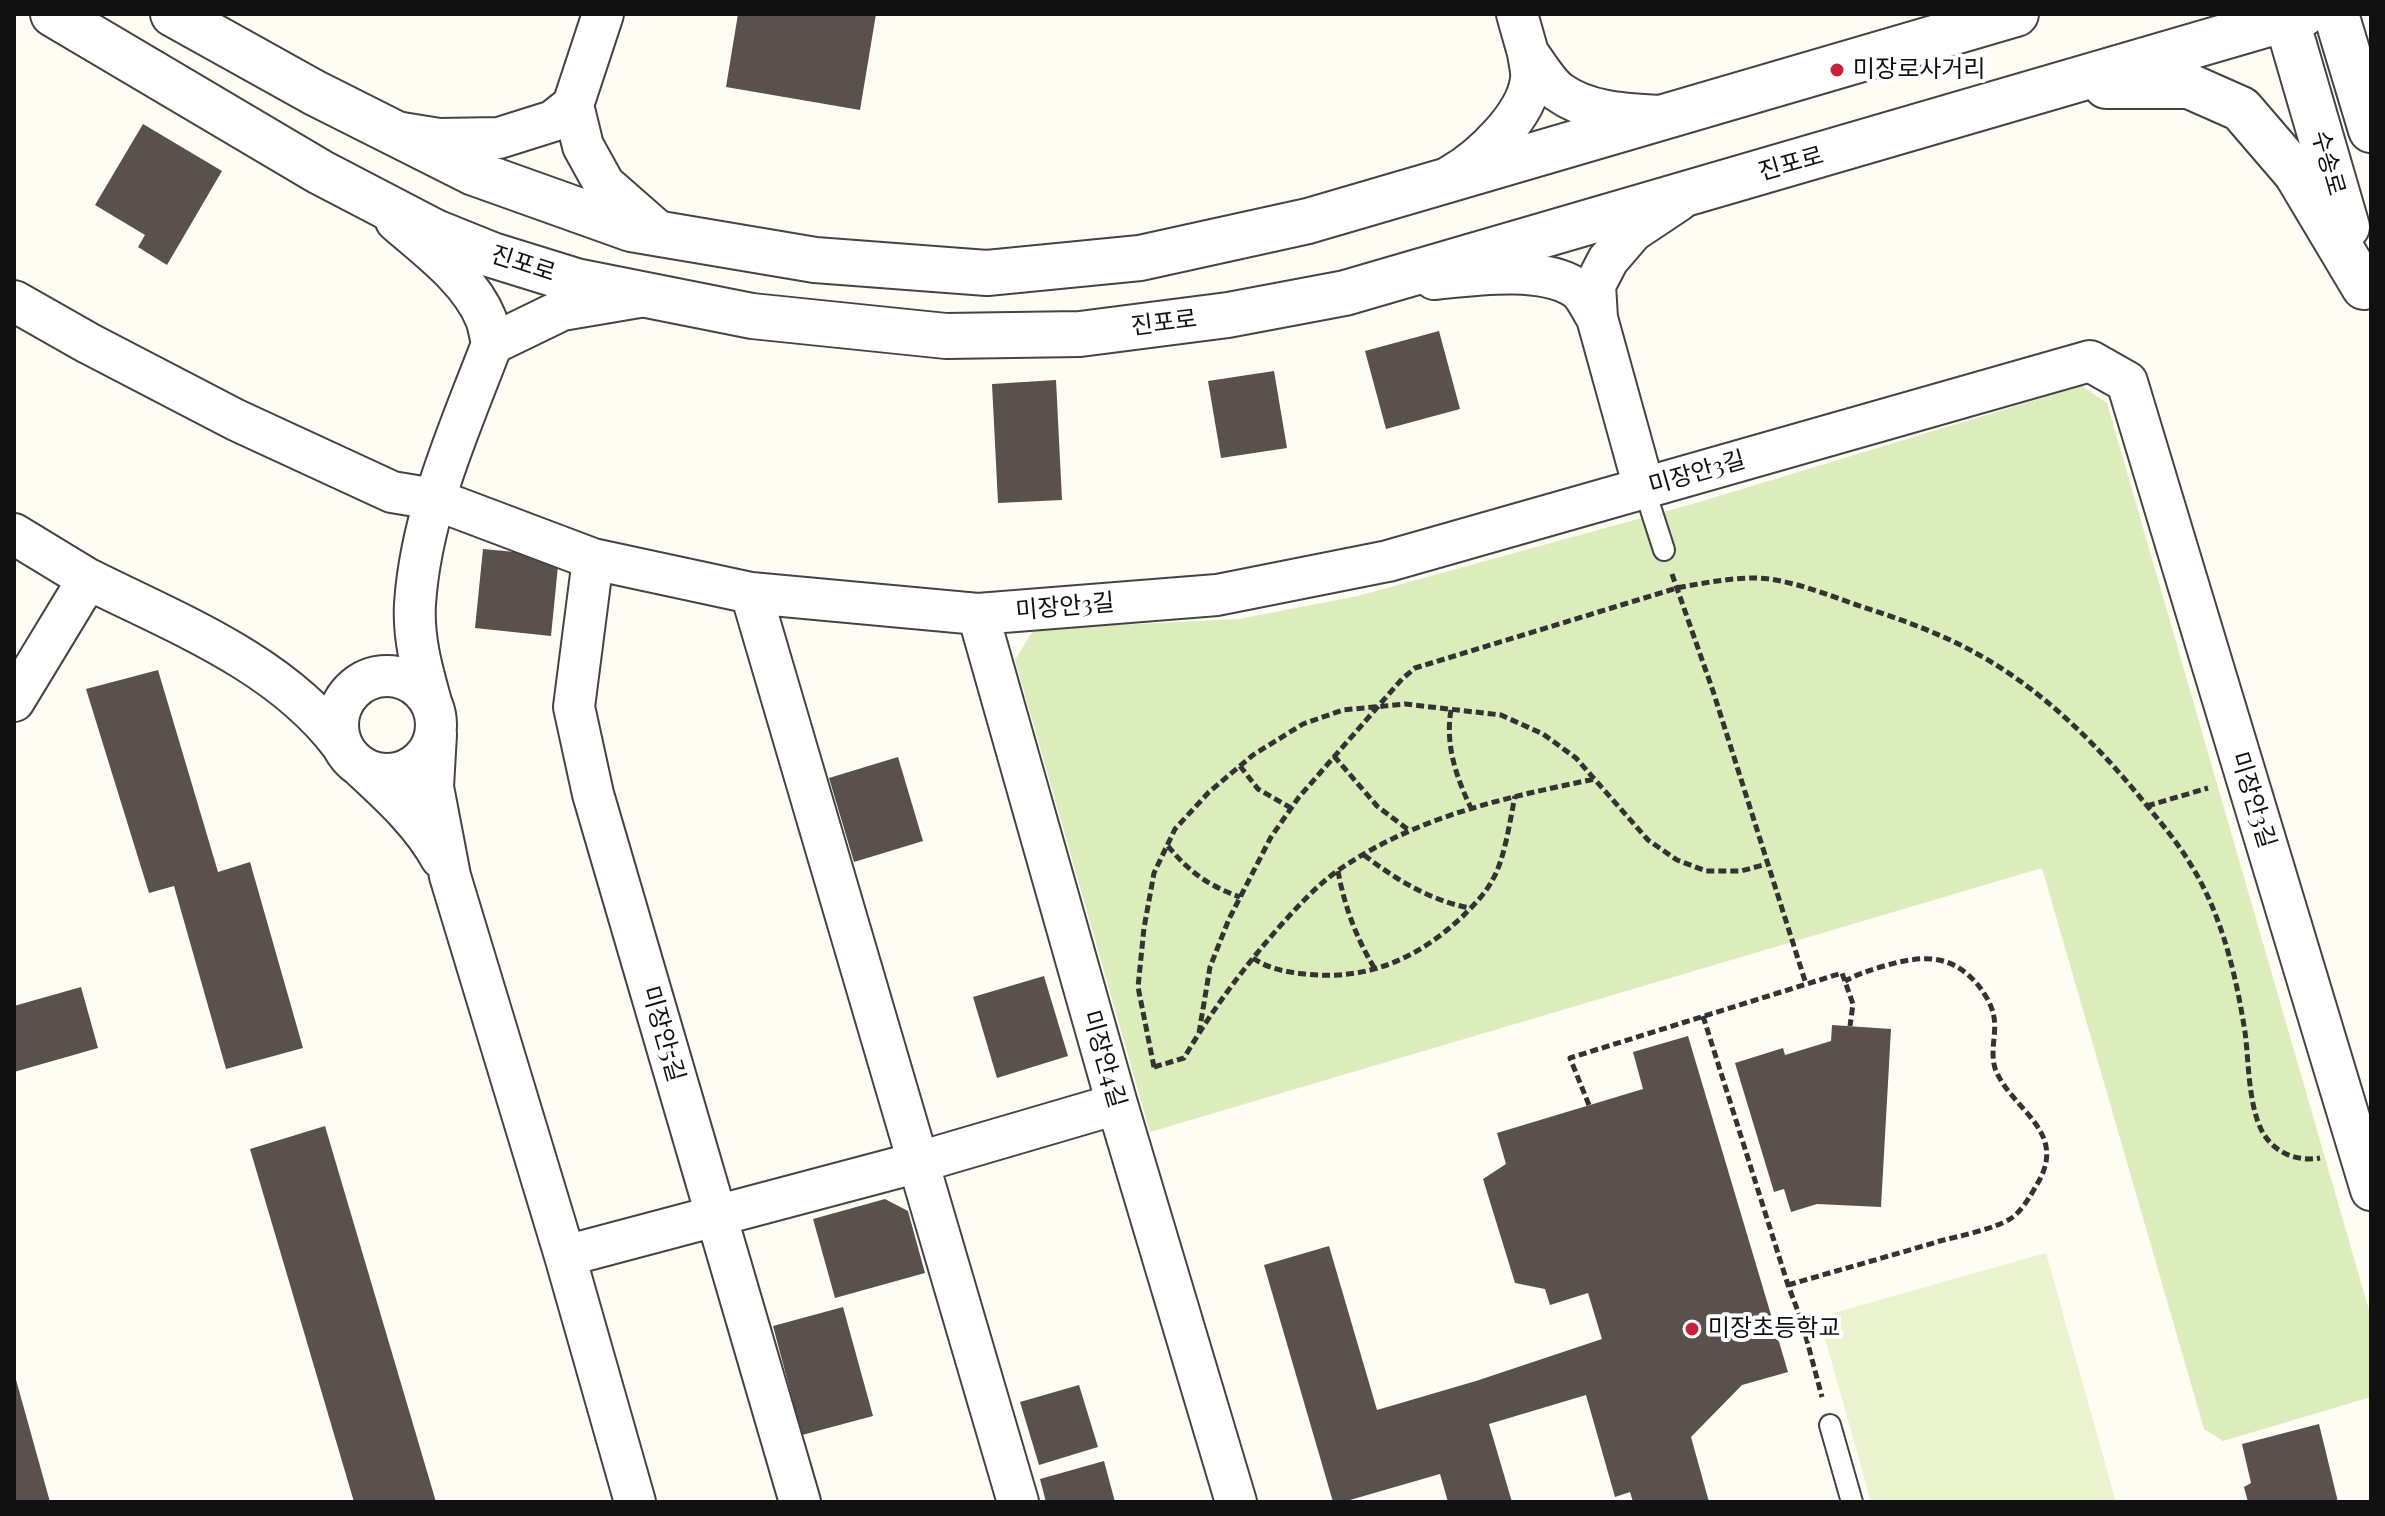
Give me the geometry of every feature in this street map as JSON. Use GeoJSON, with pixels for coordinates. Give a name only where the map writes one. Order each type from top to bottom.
{"type":"FeatureCollection","features":[{"type":"Feature","properties":{"kind":"street","name":"진포로"},"geometry":{"type":"LineString","coordinates":[[53,14],[320,172],[435,232],[492,255],[576,281],[752,316],[946,336],[1080,334],[1228,315],[1345,293],[2292,16]]}},
{"type":"Feature","properties":{"kind":"street"},"geometry":{"type":"LineString","coordinates":[[173,14],[315,93],[474,173],[631,229],[815,260],[987,273],[1140,258],[1308,221],[2001,17]]}},
{"type":"Feature","properties":{"kind":"street"},"geometry":{"type":"LineString","coordinates":[[603,14],[573,105],[583,146],[604,184],[661,234]]}},
{"type":"Feature","properties":{"kind":"street"},"geometry":{"type":"LineString","coordinates":[[1440,182],[1472,164],[1499,137],[1521,108],[1531,79],[1528,53],[1517,14]]}},
{"type":"Feature","properties":{"kind":"street","name":"수송로"},"geometry":{"type":"LineString","coordinates":[[2336,14],[2371,130]]}},
{"type":"Feature","properties":{"kind":"street","name":"수송로"},"geometry":{"type":"LineString","coordinates":[[2292,16],[2368,299]]}},
{"type":"Feature","properties":{"kind":"street"},"geometry":{"type":"LineString","coordinates":[[1528,53],[1557,91],[1580,104],[1616,113],[1665,116]]}},
{"type":"Feature","properties":{"kind":"street"},"geometry":{"type":"LineString","coordinates":[[1993,104],[2112,85],[2189,86],[2241,109],[2296,173],[2368,299]]}},
{"type":"Feature","properties":{"kind":"street"},"geometry":{"type":"LineString","coordinates":[[391,132],[439,139],[499,138],[553,121],[573,105]]}},
{"type":"Feature","properties":{"kind":"street"},"geometry":{"type":"LineString","coordinates":[[1644,488],[1597,318],[1595,285],[1608,260],[1633,231],[1691,193]]}},
{"type":"Feature","properties":{"kind":"street"},"geometry":{"type":"LineString","coordinates":[[366,195],[438,258],[476,299],[492,344],[434,499],[415,605],[417,645],[433,718],[433,787],[450,876],[565,1256],[635,1502]]}},
{"type":"Feature","properties":{"kind":"street"},"geometry":{"type":"LineString","coordinates":[[1374,285],[1475,275],[1531,275],[1563,281],[1579,290],[1597,318]]}},
{"type":"Feature","properties":{"kind":"street"},"geometry":{"type":"LineString","coordinates":[[492,344],[562,310],[651,296]]}},
{"type":"Feature","properties":{"kind":"street","name":"미장안3길"},"geometry":{"type":"LineString","coordinates":[[14,301],[236,420],[392,492],[434,499],[593,559],[751,593],[978,614],[1217,595],[1388,561],[2090,361],[2127,382],[2371,1190]]}},
{"type":"Feature","properties":{"kind":"street"},"geometry":{"type":"LineString","coordinates":[[14,534],[88,579],[253,665],[305,686],[337,689],[366,681],[390,675],[407,679],[421,688],[433,718],[431,749],[408,771],[393,775],[377,774],[351,756],[337,728],[339,711],[346,696],[366,681],[386,666],[394,651],[420,570]]}},
{"type":"Feature","properties":{"kind":"street","name":"미장안5길"},"geometry":{"type":"LineString","coordinates":[[593,559],[574,707],[593,794],[800,1502]]}},
{"type":"Feature","properties":{"kind":"street"},"geometry":{"type":"LineString","coordinates":[[14,701],[88,579]]}},
{"type":"Feature","properties":{"kind":"street"},"geometry":{"type":"LineString","coordinates":[[751,593],[1018,1502]]}},
{"type":"Feature","properties":{"kind":"street","name":"미장안4길"},"geometry":{"type":"LineString","coordinates":[[978,614],[1117,1104],[1236,1502]]}},
{"type":"Feature","properties":{"kind":"street"},"geometry":{"type":"LineString","coordinates":[[253,665],[317,715],[351,756],[398,801],[434,845],[450,876]]}},
{"type":"Feature","properties":{"kind":"street"},"geometry":{"type":"LineString","coordinates":[[565,1256],[919,1162],[1117,1104]]}},
{"type":"Feature","properties":{"kind":"lane"},"geometry":{"type":"LineString","coordinates":[[1644,488],[1664,550]]}},
{"type":"Feature","properties":{"kind":"lane"},"geometry":{"type":"LineString","coordinates":[[1830,1425],[1852,1502]]}},
{"type":"Feature","properties":{"kind":"path"},"geometry":{"type":"LineString","coordinates":[[1664,550],[1713,691],[1806,984]]}},
{"type":"Feature","properties":{"kind":"path"},"geometry":{"type":"LineString","coordinates":[[1199,1033],[1210,967],[1229,919],[1271,837],[1334,756],[1415,668],[1677,588],[1757,578],[1805,587],[1897,618],[1972,651],[2027,685],[2074,724],[2168,830],[2192,867],[2219,925],[2235,973],[2252,1093],[2262,1131],[2272,1144],[2297,1158],[2313,1159],[2359,1149]]}},
{"type":"Feature","properties":{"kind":"path"},"geometry":{"type":"LineString","coordinates":[[1596,778],[1471,808],[1410,831],[1338,871],[1306,898],[1253,958],[1184,1058],[1154,1067],[1138,987],[1154,873],[1175,829],[1209,792],[1253,755],[1303,724],[1343,710],[1405,704],[1501,715],[1543,734],[1576,758],[1596,778],[1648,840],[1677,860],[1706,871],[1741,871],[1767,864]]}},
{"type":"Feature","properties":{"kind":"path"},"geometry":{"type":"LineString","coordinates":[[1451,710],[1450,741],[1454,766],[1471,808]]}},
{"type":"Feature","properties":{"kind":"path"},"geometry":{"type":"LineString","coordinates":[[1334,756],[1361,790],[1410,831]]}},
{"type":"Feature","properties":{"kind":"path"},"geometry":{"type":"LineString","coordinates":[[1240,766],[1258,789],[1291,808]]}},
{"type":"Feature","properties":{"kind":"path"},"geometry":{"type":"LineString","coordinates":[[2147,806],[2246,777]]}},
{"type":"Feature","properties":{"kind":"path"},"geometry":{"type":"LineString","coordinates":[[1253,958],[1289,972],[1328,976],[1375,969],[1403,960],[1442,936],[1471,908],[1494,879],[1515,796]]}},
{"type":"Feature","properties":{"kind":"path"},"geometry":{"type":"LineString","coordinates":[[1168,845],[1198,878],[1240,897]]}},
{"type":"Feature","properties":{"kind":"path"},"geometry":{"type":"LineString","coordinates":[[1364,855],[1417,890],[1471,908]]}},
{"type":"Feature","properties":{"kind":"path"},"geometry":{"type":"LineString","coordinates":[[1338,871],[1354,926],[1375,969]]}},
{"type":"Feature","properties":{"kind":"path"},"geometry":{"type":"LineString","coordinates":[[1788,1285],[2010,1219],[2028,1200],[2042,1177],[2047,1158],[2042,1134],[2032,1116],[2004,1085],[1995,1068],[1992,1053],[1995,1018],[1991,1005],[1967,972],[1947,961],[1925,958],[1879,967],[1845,981]]}},
{"type":"Feature","properties":{"kind":"path"},"geometry":{"type":"LineString","coordinates":[[1589,1105],[1570,1058],[1842,973],[1853,1004],[1850,1026]]}},
{"type":"Feature","properties":{"kind":"path"},"geometry":{"type":"LineString","coordinates":[[1703,1016],[1802,1322],[1830,1425]]}},
{"type":"Feature","properties":{"kind":"green space"},"geometry":{"type":"Polygon","coordinates":[[[2082,386],[2107,403],[2371,1317],[2371,1397],[2223,1441],[2204,1429],[2042,868],[1150,1132],[1015,660],[1034,629],[1239,619],[1358,596],[1696,503],[2082,386]]]}},
{"type":"Feature","properties":{"kind":"green space"},"geometry":{"type":"Polygon","coordinates":[[[2046,1253],[2116,1502],[1871,1502],[1819,1317],[2046,1253]]]}},
{"type":"Feature","properties":{"kind":"building"},"geometry":{"type":"Polygon","coordinates":[[[738,14],[876,14],[860,110],[726,87],[738,14]]]}},
{"type":"Feature","properties":{"kind":"building"},"geometry":{"type":"Polygon","coordinates":[[[143,124],[222,171],[167,265],[138,247],[145,235],[95,205],[143,124]]]}},
{"type":"Feature","properties":{"kind":"building"},"geometry":{"type":"Polygon","coordinates":[[[1439,331],[1460,409],[1386,429],[1365,351],[1439,331]]]}},
{"type":"Feature","properties":{"kind":"building"},"geometry":{"type":"Polygon","coordinates":[[[1274,371],[1287,448],[1221,458],[1208,381],[1274,371]]]}},
{"type":"Feature","properties":{"kind":"building"},"geometry":{"type":"Polygon","coordinates":[[[1056,380],[1062,500],[998,503],[992,384],[1056,380]]]}},
{"type":"Feature","properties":{"kind":"building"},"geometry":{"type":"Polygon","coordinates":[[[483,549],[559,556],[551,636],[475,628],[483,549]]]}},
{"type":"Feature","properties":{"kind":"building"},"geometry":{"type":"Polygon","coordinates":[[[158,670],[218,872],[250,862],[303,1048],[226,1069],[174,886],[149,893],[86,689],[158,670]]]}},
{"type":"Feature","properties":{"kind":"building"},"geometry":{"type":"Polygon","coordinates":[[[898,757],[923,841],[854,862],[829,778],[898,757]]]}},
{"type":"Feature","properties":{"kind":"building"},"geometry":{"type":"Polygon","coordinates":[[[1044,976],[1068,1056],[997,1078],[973,997],[1044,976]]]}},
{"type":"Feature","properties":{"kind":"building"},"geometry":{"type":"Polygon","coordinates":[[[81,987],[98,1048],[14,1072],[14,1006],[81,987]]]}},
{"type":"Feature","properties":{"kind":"building"},"geometry":{"type":"Polygon","coordinates":[[[1832,1025],[1891,1029],[1881,1207],[1817,1204],[1791,1212],[1784,1189],[1774,1192],[1735,1063],[1783,1048],[1785,1055],[1831,1041],[1832,1025]]]}},
{"type":"Feature","properties":{"kind":"building"},"geometry":{"type":"Polygon","coordinates":[[[1688,1036],[1788,1372],[1742,1385],[1691,1437],[1709,1502],[1633,1502],[1630,1492],[1615,1497],[1586,1395],[1489,1424],[1512,1502],[1448,1502],[1440,1474],[1343,1502],[1333,1502],[1264,1265],[1329,1246],[1377,1410],[1602,1339],[1588,1293],[1550,1305],[1545,1289],[1515,1283],[1483,1179],[1506,1164],[1497,1133],[1643,1089],[1633,1052],[1688,1036]]]}},
{"type":"Feature","properties":{"kind":"building"},"geometry":{"type":"Polygon","coordinates":[[[325,1126],[436,1502],[354,1502],[250,1149],[325,1126]]]}},
{"type":"Feature","properties":{"kind":"building"},"geometry":{"type":"Polygon","coordinates":[[[885,1199],[908,1211],[925,1273],[835,1298],[813,1219],[885,1199]]]}},
{"type":"Feature","properties":{"kind":"building"},"geometry":{"type":"Polygon","coordinates":[[[843,1307],[873,1416],[802,1435],[773,1326],[843,1307]]]}},
{"type":"Feature","properties":{"kind":"building"},"geometry":{"type":"Polygon","coordinates":[[[15,1376],[50,1502],[14,1502],[15,1376]]]}},
{"type":"Feature","properties":{"kind":"building"},"geometry":{"type":"Polygon","coordinates":[[[1079,1385],[1098,1447],[1039,1465],[1020,1402],[1079,1385]]]}},
{"type":"Feature","properties":{"kind":"building"},"geometry":{"type":"Polygon","coordinates":[[[2319,1424],[2338,1502],[2248,1502],[2244,1487],[2251,1483],[2242,1444],[2319,1424]]]}},
{"type":"Feature","properties":{"kind":"building"},"geometry":{"type":"Polygon","coordinates":[[[1104,1461],[1115,1502],[1046,1502],[1040,1479],[1104,1461]]]}},
{"type":"Feature","properties":{"kind":"place","name":"미장로사거리"},"geometry":{"type":"Point","coordinates":[1837,70]}},
{"type":"Feature","properties":{"kind":"place","name":"미장초등학교"},"geometry":{"type":"Point","coordinates":[1692,1329]}}]}
